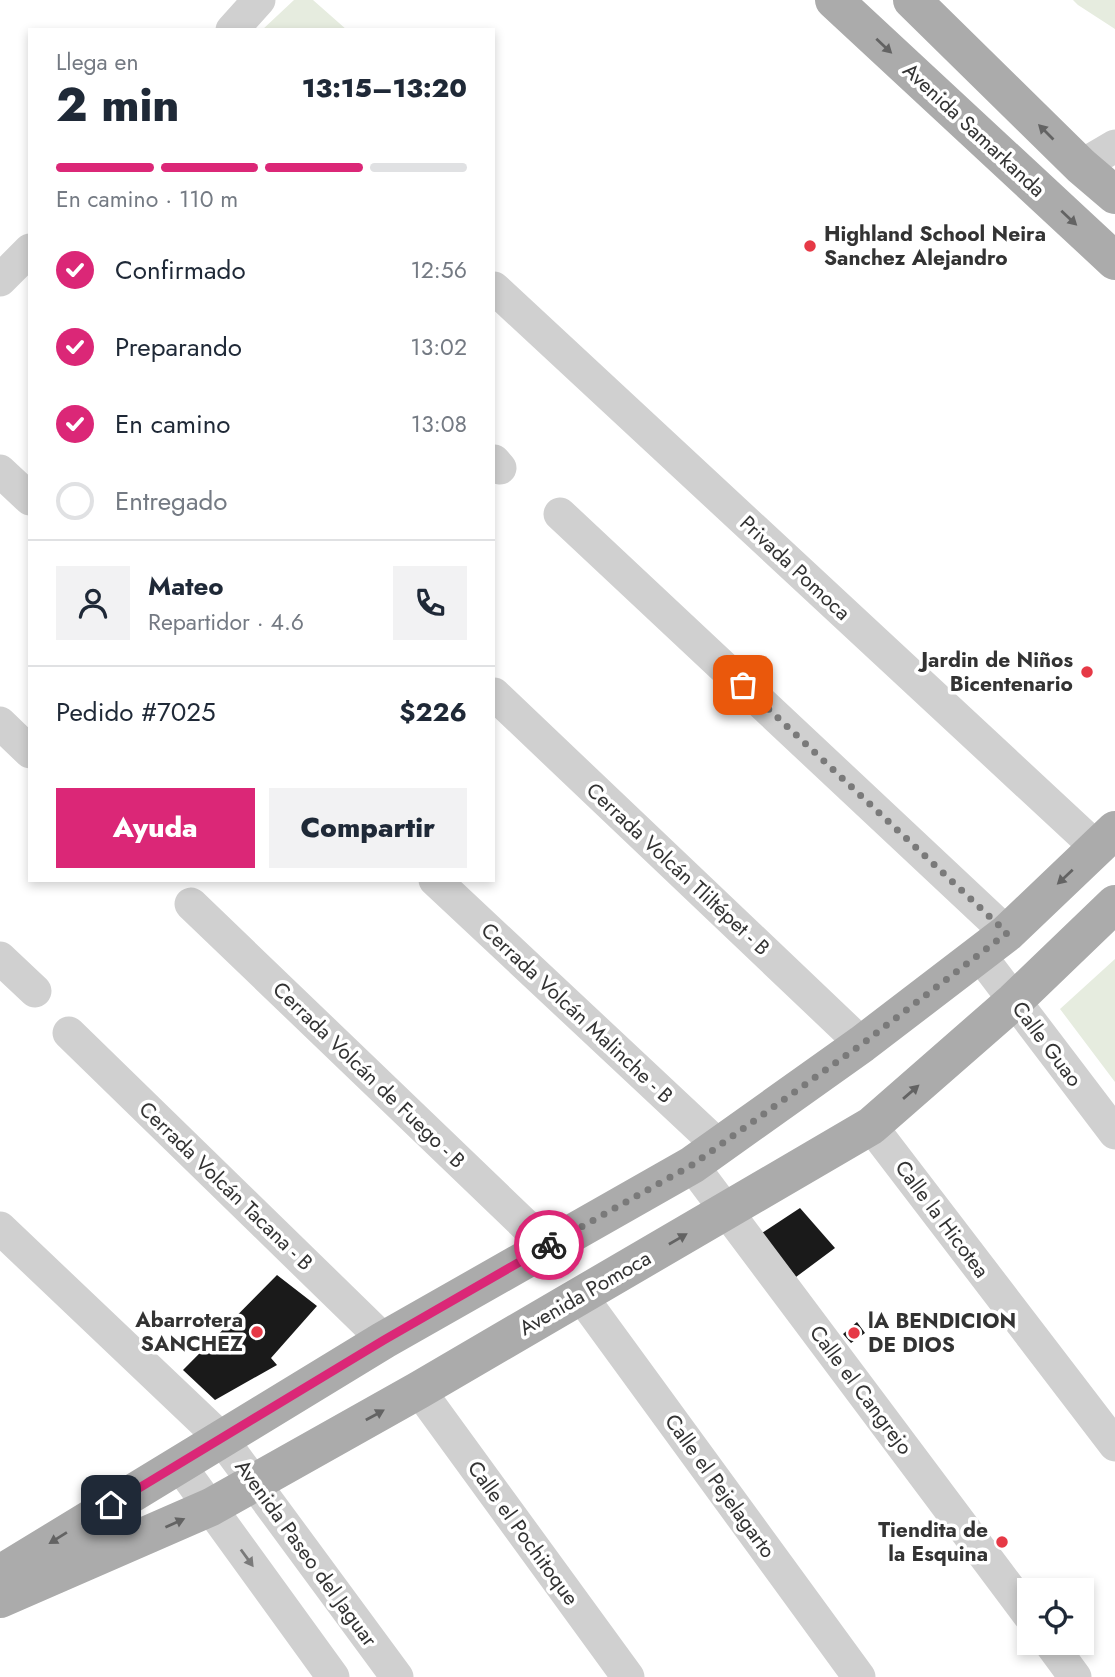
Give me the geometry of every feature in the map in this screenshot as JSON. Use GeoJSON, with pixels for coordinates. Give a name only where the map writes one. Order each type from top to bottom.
{"type":"FeatureCollection","features":[{"type":"Feature","properties":{"kind":"main road"},"geometry":{"type":"LineString","coordinates":[[912,0],[1081,166],[1115,195]]}},
{"type":"Feature","properties":{"kind":"main road","name":"Avenida Samarkanda"},"geometry":{"type":"LineString","coordinates":[[836,1],[1115,261]]}},
{"type":"Feature","properties":{"kind":"main road"},"geometry":{"type":"LineString","coordinates":[[0,1574],[178,1463],[384,1340],[705,1155],[862,1044],[993,943],[1106,839]]}},
{"type":"Feature","properties":{"kind":"main road","name":"Avenida Pomoca"},"geometry":{"type":"LineString","coordinates":[[0,1599],[211,1507],[419,1390],[871,1126],[1014,1001],[1115,904]]}},
{"type":"Feature","properties":{"kind":"street"},"geometry":{"type":"LineString","coordinates":[[234,28],[259,0]]}},
{"type":"Feature","properties":{"kind":"street"},"geometry":{"type":"LineString","coordinates":[[1081,166],[1115,146]]}},
{"type":"Feature","properties":{"kind":"street"},"geometry":{"type":"LineString","coordinates":[[0,280],[28,252]]}},
{"type":"Feature","properties":{"kind":"street","name":"Privada Pomoca"},"geometry":{"type":"LineString","coordinates":[[495,289],[1106,839]]}},
{"type":"Feature","properties":{"kind":"street"},"geometry":{"type":"LineString","coordinates":[[0,471],[28,497]]}},
{"type":"Feature","properties":{"kind":"street","name":"Calle Guao"},"geometry":{"type":"LineString","coordinates":[[560,514],[993,943],[1014,1001],[1115,1133]]}},
{"type":"Feature","properties":{"kind":"street","name":"Cerrada Volcán Tliltépet - B"},"geometry":{"type":"LineString","coordinates":[[495,695],[862,1044]]}},
{"type":"Feature","properties":{"kind":"street"},"geometry":{"type":"LineString","coordinates":[[0,723],[28,750]]}},
{"type":"Feature","properties":{"kind":"street","name":"Cerrada Volcán Malinche - B"},"geometry":{"type":"LineString","coordinates":[[437,882],[705,1155]]}},
{"type":"Feature","properties":{"kind":"street","name":"Cerrada Volcán de Fuego - B"},"geometry":{"type":"LineString","coordinates":[[191,904],[547,1246]]}},
{"type":"Feature","properties":{"kind":"street"},"geometry":{"type":"LineString","coordinates":[[0,958],[35,991]]}},
{"type":"Feature","properties":{"kind":"street","name":"Cerrada Volcán Tacana - B"},"geometry":{"type":"LineString","coordinates":[[69,1033],[384,1340]]}},
{"type":"Feature","properties":{"kind":"street","name":"Calle la Hicotea"},"geometry":{"type":"LineString","coordinates":[[871,1126],[1115,1445]]}},
{"type":"Feature","properties":{"kind":"street","name":"Calle el Cangrejo"},"geometry":{"type":"LineString","coordinates":[[705,1155],[727,1210],[1017,1599]]}},
{"type":"Feature","properties":{"kind":"street","name":"Avenida Paseo del Jaguar"},"geometry":{"type":"LineString","coordinates":[[0,1228],[221,1438],[397,1677]]}},
{"type":"Feature","properties":{"kind":"street","name":"Calle el Pejelagarto"},"geometry":{"type":"LineString","coordinates":[[581,1296],[859,1677]]}},
{"type":"Feature","properties":{"kind":"street","name":"Calle el Pochitoque"},"geometry":{"type":"LineString","coordinates":[[419,1390],[628,1677]]}},
{"type":"Feature","properties":{"kind":"street"},"geometry":{"type":"LineString","coordinates":[[178,1463],[332,1677]]}},
{"type":"Feature","properties":{"kind":"street"},"geometry":{"type":"LineString","coordinates":[[1059,1655],[1075,1677]]}},
{"type":"Feature","properties":{"kind":"shaded area"},"geometry":{"type":"Polygon","coordinates":[[[294,0],[313,0],[345,28],[264,28],[294,0]]]}},
{"type":"Feature","properties":{"kind":"shaded area"},"geometry":{"type":"Polygon","coordinates":[[[1073,0],[1115,0],[1115,29],[1078,5],[1073,0]]]}},
{"type":"Feature","properties":{"kind":"shaded area"},"geometry":{"type":"Polygon","coordinates":[[[1115,959],[1115,1082],[1060,1009],[1115,959]]]}},
{"type":"Feature","properties":{"kind":"building"},"geometry":{"type":"Polygon","coordinates":[[[800,1208],[835,1248],[796,1277],[762,1233],[800,1208]]]}},
{"type":"Feature","properties":{"kind":"building","name":"Abarrotera SANCHEZ"},"geometry":{"type":"Polygon","coordinates":[[[277,1275],[317,1306],[271,1358],[277,1365],[215,1400],[183,1370],[277,1275]]]}},
{"type":"Feature","properties":{"kind":"building","name":"lA BENDICION DE DIOS"},"geometry":{"type":"Polygon","coordinates":[[[857,1322],[865,1333],[851,1343],[843,1334],[857,1322]]]}},
{"type":"Feature","properties":{"kind":"way so far"},"geometry":{"type":"LineString","coordinates":[[549,1245],[692,1165],[862,1044],[1007,933],[743,685]]}},
{"type":"Feature","properties":{"kind":"place","name":"Highland School Neira Sanchez Alejandro"},"geometry":{"type":"Point","coordinates":[810,246]}},
{"type":"Feature","properties":{"kind":"place","name":"Jardin de Niños Bicentenario"},"geometry":{"type":"Point","coordinates":[1087,672]}},
{"type":"Feature","properties":{"kind":"place","name":"Abarrotera SANCHEZ"},"geometry":{"type":"Point","coordinates":[257,1332]}},
{"type":"Feature","properties":{"kind":"place","name":"lA BENDICION DE DIOS"},"geometry":{"type":"Point","coordinates":[854,1333]}},
{"type":"Feature","properties":{"kind":"place","name":"Tiendita de la Esquina"},"geometry":{"type":"Point","coordinates":[1002,1542]}},
{"type":"Feature","properties":{"kind":"route"},"geometry":{"type":"LineString","coordinates":[[111,1505],[384,1340],[549,1245]]}}]}
